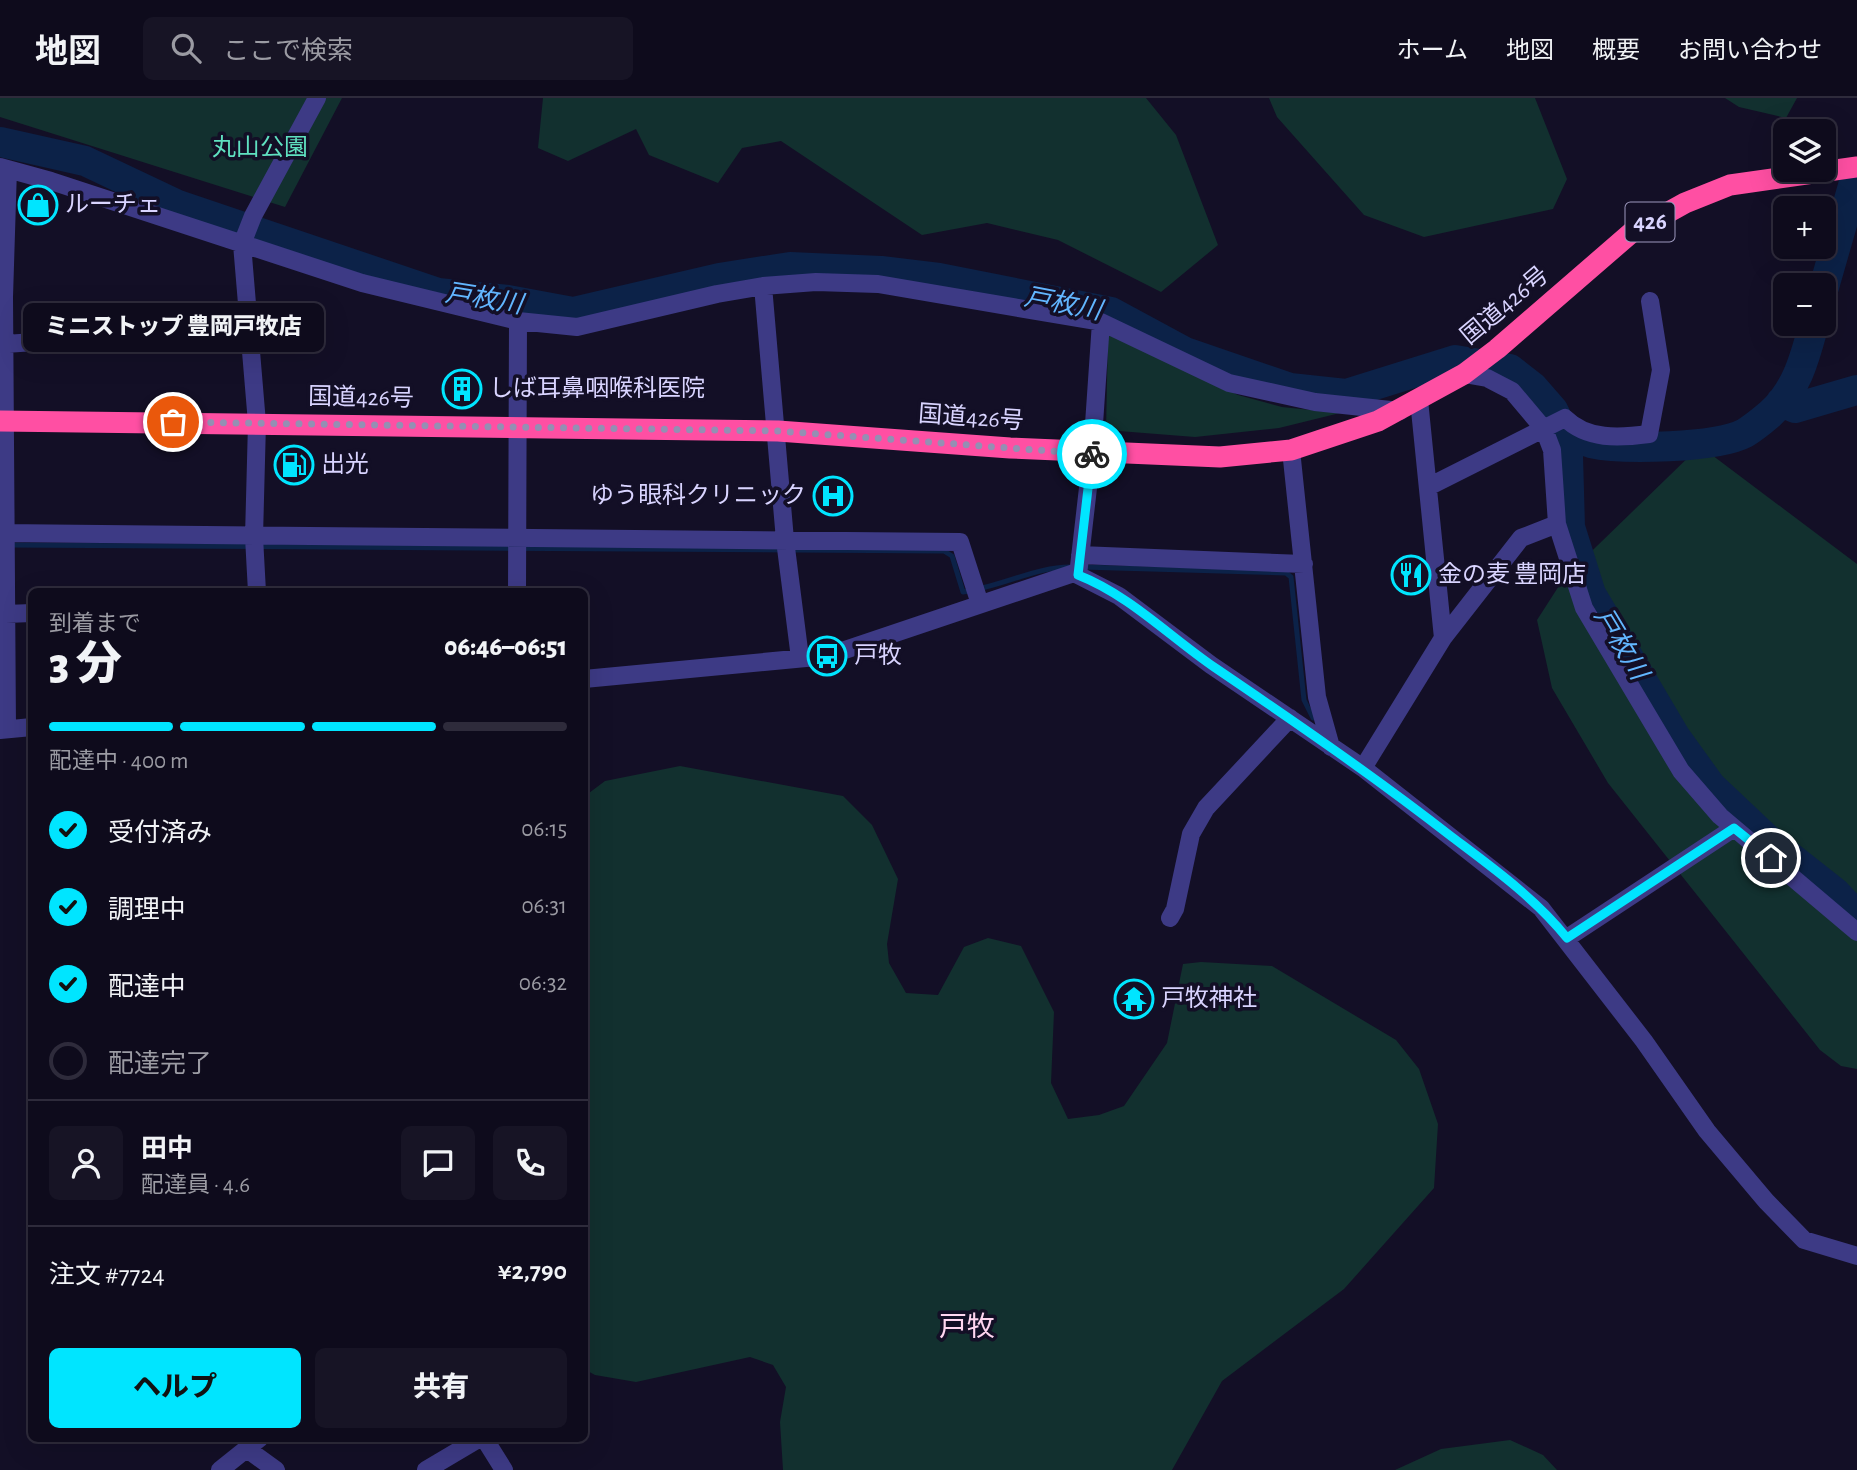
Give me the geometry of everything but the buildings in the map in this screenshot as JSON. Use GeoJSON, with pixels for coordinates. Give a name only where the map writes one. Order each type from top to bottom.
{"type":"FeatureCollection","features":[{"type":"Feature","properties":{"kind":"highway","name":"国道426号"},"geometry":{"type":"LineString","coordinates":[[3,421],[778,431],[1092,453],[1220,457],[1291,450],[1323,441],[1400,411],[1468,371],[1631,233],[1685,204],[1730,185],[1848,168]]}},
{"type":"Feature","properties":{"kind":"street"},"geometry":{"type":"LineString","coordinates":[[257,588],[254,537],[257,423],[242,244],[253,216],[317,98]]}},
{"type":"Feature","properties":{"kind":"street"},"geometry":{"type":"LineString","coordinates":[[28,727],[4,729],[4,168],[415,298],[518,321],[577,327],[763,286],[816,282],[878,284],[1101,322],[1229,383],[1315,402],[1400,411]]}},
{"type":"Feature","properties":{"kind":"street"},"geometry":{"type":"LineString","coordinates":[[763,286],[778,431],[785,540],[800,658]]}},
{"type":"Feature","properties":{"kind":"street"},"geometry":{"type":"LineString","coordinates":[[1428,487],[1565,418],[1588,434],[1649,434],[1661,370],[1650,301]]}},
{"type":"Feature","properties":{"kind":"street"},"geometry":{"type":"LineString","coordinates":[[517,588],[518,321]]}},
{"type":"Feature","properties":{"kind":"street"},"geometry":{"type":"LineString","coordinates":[[1078,575],[1092,453],[1101,322]]}},
{"type":"Feature","properties":{"kind":"street"},"geometry":{"type":"LineString","coordinates":[[5,344],[79,339]]}},
{"type":"Feature","properties":{"kind":"street"},"geometry":{"type":"LineString","coordinates":[[1468,371],[1512,391],[1544,429],[1552,450],[1557,524],[1584,608],[1655,723],[1681,771],[1734,828],[1857,932]]}},
{"type":"Feature","properties":{"kind":"street"},"geometry":{"type":"LineString","coordinates":[[1419,400],[1443,638]]}},
{"type":"Feature","properties":{"kind":"street"},"geometry":{"type":"LineString","coordinates":[[1291,450],[1317,697],[1331,747]]}},
{"type":"Feature","properties":{"kind":"street"},"geometry":{"type":"LineString","coordinates":[[1363,768],[1443,638],[1521,538],[1557,524]]}},
{"type":"Feature","properties":{"kind":"street"},"geometry":{"type":"LineString","coordinates":[[3,533],[960,542],[980,604]]}},
{"type":"Feature","properties":{"kind":"street"},"geometry":{"type":"LineString","coordinates":[[1080,555],[1304,564]]}},
{"type":"Feature","properties":{"kind":"street"},"geometry":{"type":"LineString","coordinates":[[588,679],[827,656],[1074,573],[1119,596],[1363,768],[1541,908],[1567,938],[1707,1131],[1766,1201],[1804,1240],[1857,1256]]}},
{"type":"Feature","properties":{"kind":"street"},"geometry":{"type":"LineString","coordinates":[[6,614],[28,614]]}},
{"type":"Feature","properties":{"kind":"street"},"geometry":{"type":"LineString","coordinates":[[1170,918],[1175,909],[1191,834],[1206,808],[1290,718]]}},
{"type":"Feature","properties":{"kind":"street"},"geometry":{"type":"LineString","coordinates":[[1567,938],[1734,828]]}},
{"type":"Feature","properties":{"kind":"street"},"geometry":{"type":"LineString","coordinates":[[426,1470],[475,1442]]}},
{"type":"Feature","properties":{"kind":"street"},"geometry":{"type":"LineString","coordinates":[[485,1442],[504,1470]]}},
{"type":"Feature","properties":{"kind":"street"},"geometry":{"type":"LineString","coordinates":[[219,1470],[253,1444],[276,1470]]}},
{"type":"Feature","properties":{"kind":"green space","name":"丸山公園"},"geometry":{"type":"Polygon","coordinates":[[[0,98],[342,98],[285,207],[0,117],[0,98]]]}},
{"type":"Feature","properties":{"kind":"green space"},"geometry":{"type":"Polygon","coordinates":[[[543,98],[1146,98],[1176,135],[1218,245],[1161,292],[1058,240],[987,223],[922,235],[781,141],[742,148],[718,183],[649,155],[636,129],[568,161],[538,148],[543,98]]]}},
{"type":"Feature","properties":{"kind":"green space"},"geometry":{"type":"Polygon","coordinates":[[[1269,98],[1535,98],[1567,179],[1553,209],[1424,237],[1364,215],[1277,117],[1269,98]]]}},
{"type":"Feature","properties":{"kind":"green space"},"geometry":{"type":"Polygon","coordinates":[[[1725,98],[1797,98],[1786,118],[1739,107],[1725,98]]]}},
{"type":"Feature","properties":{"kind":"green space"},"geometry":{"type":"Polygon","coordinates":[[[1108,334],[1238,395],[1282,407],[1340,413],[1279,428],[1195,437],[1106,430],[1108,334]]]}},
{"type":"Feature","properties":{"kind":"green space"},"geometry":{"type":"Polygon","coordinates":[[[1700,446],[1857,564],[1857,1069],[1841,1066],[1820,1050],[1608,783],[1552,688],[1537,620],[1564,578],[1700,446]]]}},
{"type":"Feature","properties":{"kind":"green space"},"geometry":{"type":"Polygon","coordinates":[[[680,766],[843,796],[872,825],[898,879],[887,944],[889,963],[906,993],[938,995],[964,947],[988,938],[1021,946],[1054,1012],[1051,1083],[1068,1119],[1099,1115],[1124,1106],[1167,1043],[1183,964],[1201,962],[1272,966],[1396,1040],[1419,1069],[1438,1124],[1434,1188],[1344,1289],[1222,1381],[1172,1470],[783,1470],[780,1422],[786,1387],[773,1365],[750,1357],[636,1382],[595,1375],[588,1371],[588,794],[605,781],[680,766]]]}},
{"type":"Feature","properties":{"kind":"green space"},"geometry":{"type":"Polygon","coordinates":[[[1510,1440],[1543,1455],[1557,1470],[1395,1470],[1441,1449],[1510,1440]]]}},
{"type":"Feature","properties":{"kind":"waterway","name":"戸枚川"},"geometry":{"type":"LineString","coordinates":[[0,142],[85,161],[178,205],[438,293],[508,300],[573,312],[719,278],[790,267],[881,271],[939,278],[1111,312],[1185,352],[1290,388],[1346,394],[1455,360],[1510,369],[1533,387],[1553,410],[1562,428],[1568,456],[1570,527],[1591,594],[1675,736],[1711,786],[1765,837],[1836,893],[1857,916]]}},
{"type":"Feature","properties":{"kind":"waterway"},"geometry":{"type":"LineString","coordinates":[[1828,273],[1857,172]]}},
{"type":"Feature","properties":{"kind":"waterway"},"geometry":{"type":"LineString","coordinates":[[1562,428],[1591,443],[1605,445],[1692,445],[1732,438],[1758,424],[1779,405],[1799,372],[1811,336]]}},
{"type":"Feature","properties":{"kind":"waterway"},"geometry":{"type":"LineString","coordinates":[[1781,402],[1795,408],[1857,390]]}},
{"type":"Feature","properties":{"kind":"waterway"},"geometry":{"type":"LineString","coordinates":[[8,545],[944,551],[952,556],[963,592],[1032,573],[1072,567]]}},
{"type":"Feature","properties":{"kind":"waterway"},"geometry":{"type":"LineString","coordinates":[[1082,567],[1286,573],[1291,577],[1304,700],[1313,718]]}},
{"type":"Feature","properties":{"kind":"way so far"},"geometry":{"type":"LineString","coordinates":[[173,422],[778,431],[1092,454]]}},
{"type":"Feature","properties":{"kind":"place","name":"ルーチェ"},"geometry":{"type":"Point","coordinates":[38,205]}},
{"type":"Feature","properties":{"kind":"place","name":"しば耳鼻咽喉科医院"},"geometry":{"type":"Point","coordinates":[462,389]}},
{"type":"Feature","properties":{"kind":"place","name":"ミニストップ 豊岡戸牧店"},"geometry":{"type":"Point","coordinates":[173,422]}},
{"type":"Feature","properties":{"kind":"place","name":"出光"},"geometry":{"type":"Point","coordinates":[294,465]}},
{"type":"Feature","properties":{"kind":"place","name":"ゆう眼科クリニック"},"geometry":{"type":"Point","coordinates":[833,496]}},
{"type":"Feature","properties":{"kind":"place","name":"金の麦 豊岡店"},"geometry":{"type":"Point","coordinates":[1411,575]}},
{"type":"Feature","properties":{"kind":"place","name":"戸牧"},"geometry":{"type":"Point","coordinates":[827,656]}},
{"type":"Feature","properties":{"kind":"place","name":"戸牧神社"},"geometry":{"type":"Point","coordinates":[1134,999]}},
{"type":"Feature","properties":{"kind":"district","name":"戸牧"},"geometry":{"type":"Point","coordinates":[967,1328]}},
{"type":"Feature","properties":{"kind":"route"},"geometry":{"type":"LineString","coordinates":[[1092,454],[1078,575],[1099,583],[1119,596],[1211,665],[1363,768],[1504,877],[1541,908],[1567,938],[1701,853],[1734,828],[1771,858]]}}]}
